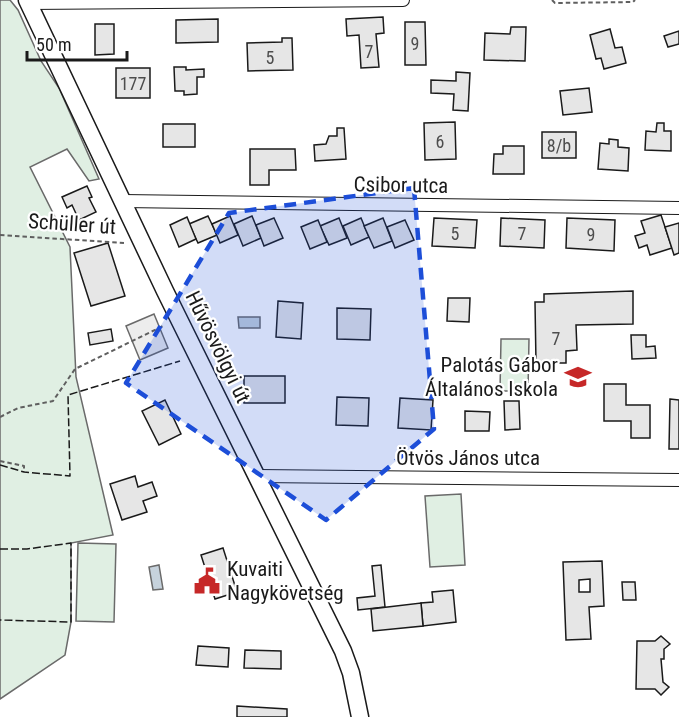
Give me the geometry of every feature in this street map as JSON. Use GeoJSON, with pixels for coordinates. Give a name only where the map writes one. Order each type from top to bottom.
{"type":"FeatureCollection","features":[{"type":"Feature","properties":{"kind":"main road","name":"Hűvösvölgyi út"},"geometry":{"type":"LineString","coordinates":[[27,2],[178,318],[343,651],[351,673],[360,717]]}},
{"type":"Feature","properties":{"kind":"street"},"geometry":{"type":"LineString","coordinates":[[27,2],[403,0]]}},
{"type":"Feature","properties":{"kind":"street","name":"Csibor utca"},"geometry":{"type":"LineString","coordinates":[[122,201],[679,208]]}},
{"type":"Feature","properties":{"kind":"street","name":"Ötvös János utca"},"geometry":{"type":"LineString","coordinates":[[257,476],[679,480]]}},
{"type":"Feature","properties":{"kind":"path"},"geometry":{"type":"LineString","coordinates":[[552,0],[555,3],[633,2],[635,0]]}},
{"type":"Feature","properties":{"kind":"path","name":"Schüller út"},"geometry":{"type":"LineString","coordinates":[[0,235],[142,244]]}},
{"type":"Feature","properties":{"kind":"path"},"geometry":{"type":"LineString","coordinates":[[0,417],[18,408],[53,401],[75,369],[178,318]]}},
{"type":"Feature","properties":{"kind":"path"},"geometry":{"type":"LineString","coordinates":[[0,461],[24,466],[24,472]]}},
{"type":"Feature","properties":{"kind":"highlighted area"},"geometry":{"type":"Polygon","coordinates":[[[414,188],[434,429],[326,520],[126,383],[229,213],[414,188]]]}},
{"type":"Feature","properties":{"kind":"green space"},"geometry":{"type":"Polygon","coordinates":[[[0,0],[10,0],[18,10],[41,61],[59,88],[99,179],[89,181],[67,149],[30,167],[70,247],[76,377],[113,535],[71,543],[71,622],[65,655],[0,699],[0,0]]]}},
{"type":"Feature","properties":{"kind":"green space"},"geometry":{"type":"Polygon","coordinates":[[[501,339],[529,339],[528,391],[500,391],[501,339]]]}},
{"type":"Feature","properties":{"kind":"green space"},"geometry":{"type":"Polygon","coordinates":[[[461,494],[465,565],[430,567],[425,496],[461,494]]]}},
{"type":"Feature","properties":{"kind":"green space"},"geometry":{"type":"Polygon","coordinates":[[[78,543],[116,544],[114,622],[76,621],[78,543]]]}},
{"type":"Feature","properties":{"kind":"shaded area"},"geometry":{"type":"Polygon","coordinates":[[[154,314],[168,348],[140,360],[126,326],[154,314]]]}},
{"type":"Feature","properties":{"kind":"shaded area"},"geometry":{"type":"Polygon","coordinates":[[[238,317],[260,317],[260,328],[239,328],[238,317]]]}},
{"type":"Feature","properties":{"kind":"shaded area"},"geometry":{"type":"Polygon","coordinates":[[[159,565],[163,589],[153,590],[149,567],[159,565]]]}},
{"type":"Feature","properties":{"kind":"building"},"geometry":{"type":"Polygon","coordinates":[[[383,17],[384,33],[376,34],[379,67],[361,68],[359,35],[347,36],[346,19],[383,17]]]}},
{"type":"Feature","properties":{"kind":"building"},"geometry":{"type":"Polygon","coordinates":[[[218,19],[218,42],[176,43],[176,20],[218,19]]]}},
{"type":"Feature","properties":{"kind":"building"},"geometry":{"type":"Polygon","coordinates":[[[405,22],[425,22],[426,65],[405,65],[405,22]]]}},
{"type":"Feature","properties":{"kind":"building"},"geometry":{"type":"Polygon","coordinates":[[[95,24],[114,24],[114,54],[95,55],[95,24]]]}},
{"type":"Feature","properties":{"kind":"building"},"geometry":{"type":"Polygon","coordinates":[[[511,27],[526,27],[525,61],[484,60],[485,33],[510,34],[511,27]]]}},
{"type":"Feature","properties":{"kind":"building"},"geometry":{"type":"Polygon","coordinates":[[[610,29],[615,48],[622,47],[626,63],[604,69],[601,58],[596,59],[590,35],[610,29]]]}},
{"type":"Feature","properties":{"kind":"building"},"geometry":{"type":"Polygon","coordinates":[[[679,31],[679,44],[668,47],[664,36],[679,31]]]}},
{"type":"Feature","properties":{"kind":"building"},"geometry":{"type":"Polygon","coordinates":[[[282,38],[292,38],[293,70],[248,71],[247,43],[282,42],[282,38]]]}},
{"type":"Feature","properties":{"kind":"building"},"geometry":{"type":"Polygon","coordinates":[[[174,67],[186,67],[186,70],[204,69],[204,77],[197,77],[197,94],[184,95],[184,91],[175,91],[174,67]]]}},
{"type":"Feature","properties":{"kind":"building"},"geometry":{"type":"Polygon","coordinates":[[[116,68],[150,68],[150,98],[116,98],[116,68]]]}},
{"type":"Feature","properties":{"kind":"building"},"geometry":{"type":"Polygon","coordinates":[[[456,72],[470,73],[468,111],[453,110],[454,94],[431,93],[431,80],[456,81],[456,72]]]}},
{"type":"Feature","properties":{"kind":"building"},"geometry":{"type":"Polygon","coordinates":[[[589,88],[592,112],[563,115],[560,91],[589,88]]]}},
{"type":"Feature","properties":{"kind":"building"},"geometry":{"type":"Polygon","coordinates":[[[455,122],[456,159],[425,160],[424,123],[455,122]]]}},
{"type":"Feature","properties":{"kind":"building"},"geometry":{"type":"Polygon","coordinates":[[[657,123],[664,123],[664,131],[671,131],[671,151],[645,150],[646,131],[656,132],[657,123]]]}},
{"type":"Feature","properties":{"kind":"building"},"geometry":{"type":"Polygon","coordinates":[[[163,124],[195,124],[195,147],[163,147],[163,124]]]}},
{"type":"Feature","properties":{"kind":"building"},"geometry":{"type":"Polygon","coordinates":[[[337,128],[344,128],[346,159],[315,161],[314,145],[326,144],[329,136],[337,136],[337,128]]]}},
{"type":"Feature","properties":{"kind":"building"},"geometry":{"type":"Polygon","coordinates":[[[542,132],[576,132],[576,158],[542,158],[542,132]]]}},
{"type":"Feature","properties":{"kind":"building"},"geometry":{"type":"Polygon","coordinates":[[[609,139],[618,140],[618,147],[629,148],[628,171],[598,169],[600,143],[609,144],[609,139]]]}},
{"type":"Feature","properties":{"kind":"building"},"geometry":{"type":"Polygon","coordinates":[[[503,146],[524,146],[524,174],[493,174],[494,154],[503,154],[503,146]]]}},
{"type":"Feature","properties":{"kind":"building"},"geometry":{"type":"Polygon","coordinates":[[[250,149],[295,149],[296,170],[269,170],[269,185],[250,185],[250,149]]]}},
{"type":"Feature","properties":{"kind":"building"},"geometry":{"type":"Polygon","coordinates":[[[87,186],[92,197],[89,198],[96,212],[79,220],[72,205],[67,208],[62,197],[87,186]]]}},
{"type":"Feature","properties":{"kind":"building"},"geometry":{"type":"Polygon","coordinates":[[[661,215],[672,248],[650,255],[647,245],[639,248],[635,236],[645,233],[641,221],[661,215]]]}},
{"type":"Feature","properties":{"kind":"building"},"geometry":{"type":"Polygon","coordinates":[[[208,216],[217,235],[198,243],[189,224],[208,216]]]}},
{"type":"Feature","properties":{"kind":"building"},"geometry":{"type":"Polygon","coordinates":[[[230,216],[238,235],[220,243],[212,224],[230,216]]]}},
{"type":"Feature","properties":{"kind":"building"},"geometry":{"type":"Polygon","coordinates":[[[252,216],[261,238],[243,246],[234,224],[252,216]]]}},
{"type":"Feature","properties":{"kind":"building"},"geometry":{"type":"Polygon","coordinates":[[[187,217],[196,239],[179,247],[170,225],[187,217]]]}},
{"type":"Feature","properties":{"kind":"building"},"geometry":{"type":"Polygon","coordinates":[[[274,218],[283,238],[264,246],[256,225],[274,218]]]}},
{"type":"Feature","properties":{"kind":"building"},"geometry":{"type":"Polygon","coordinates":[[[339,218],[347,238],[329,245],[320,226],[339,218]]]}},
{"type":"Feature","properties":{"kind":"building"},"geometry":{"type":"Polygon","coordinates":[[[361,218],[369,237],[351,245],[343,226],[361,218]]]}},
{"type":"Feature","properties":{"kind":"building"},"geometry":{"type":"Polygon","coordinates":[[[383,218],[392,241],[374,248],[364,226],[383,218]]]}},
{"type":"Feature","properties":{"kind":"building"},"geometry":{"type":"Polygon","coordinates":[[[434,218],[477,220],[475,248],[432,246],[434,218]]]}},
{"type":"Feature","properties":{"kind":"building"},"geometry":{"type":"Polygon","coordinates":[[[501,218],[545,220],[544,248],[500,246],[501,218]]]}},
{"type":"Feature","properties":{"kind":"building"},"geometry":{"type":"Polygon","coordinates":[[[567,218],[615,220],[614,251],[566,248],[567,218]]]}},
{"type":"Feature","properties":{"kind":"building"},"geometry":{"type":"Polygon","coordinates":[[[318,220],[327,242],[310,249],[301,227],[318,220]]]}},
{"type":"Feature","properties":{"kind":"building"},"geometry":{"type":"Polygon","coordinates":[[[405,220],[414,240],[395,248],[387,227],[405,220]]]}},
{"type":"Feature","properties":{"kind":"building"},"geometry":{"type":"Polygon","coordinates":[[[679,223],[679,253],[674,255],[665,227],[679,223]]]}},
{"type":"Feature","properties":{"kind":"building"},"geometry":{"type":"Polygon","coordinates":[[[108,243],[125,296],[91,306],[74,253],[108,243]]]}},
{"type":"Feature","properties":{"kind":"building"},"geometry":{"type":"Polygon","coordinates":[[[633,291],[633,324],[576,325],[577,350],[566,351],[566,363],[536,363],[535,302],[544,302],[544,294],[633,291]]]}},
{"type":"Feature","properties":{"kind":"building"},"geometry":{"type":"Polygon","coordinates":[[[448,298],[470,298],[469,322],[447,321],[448,298]]]}},
{"type":"Feature","properties":{"kind":"building"},"geometry":{"type":"Polygon","coordinates":[[[278,301],[303,303],[301,339],[276,337],[278,301]]]}},
{"type":"Feature","properties":{"kind":"building"},"geometry":{"type":"Polygon","coordinates":[[[337,308],[371,309],[370,340],[337,339],[337,308]]]}},
{"type":"Feature","properties":{"kind":"building"},"geometry":{"type":"Polygon","coordinates":[[[111,329],[113,341],[90,345],[88,333],[111,329]]]}},
{"type":"Feature","properties":{"kind":"building"},"geometry":{"type":"Polygon","coordinates":[[[631,335],[646,335],[646,347],[655,346],[656,358],[632,359],[631,335]]]}},
{"type":"Feature","properties":{"kind":"building"},"geometry":{"type":"Polygon","coordinates":[[[244,376],[285,376],[285,403],[244,403],[244,376]]]}},
{"type":"Feature","properties":{"kind":"building"},"geometry":{"type":"Polygon","coordinates":[[[604,384],[626,384],[626,405],[650,405],[650,438],[631,438],[631,421],[604,421],[604,384]]]}},
{"type":"Feature","properties":{"kind":"building"},"geometry":{"type":"Polygon","coordinates":[[[337,397],[369,398],[368,426],[336,425],[337,397]]]}},
{"type":"Feature","properties":{"kind":"building"},"geometry":{"type":"Polygon","coordinates":[[[400,398],[433,400],[431,430],[398,428],[400,398]]]}},
{"type":"Feature","properties":{"kind":"building"},"geometry":{"type":"Polygon","coordinates":[[[670,399],[679,400],[679,449],[669,449],[670,399]]]}},
{"type":"Feature","properties":{"kind":"building"},"geometry":{"type":"Polygon","coordinates":[[[165,400],[181,434],[159,445],[142,411],[165,400]]]}},
{"type":"Feature","properties":{"kind":"building"},"geometry":{"type":"Polygon","coordinates":[[[504,401],[519,401],[520,429],[505,430],[504,401]]]}},
{"type":"Feature","properties":{"kind":"building"},"geometry":{"type":"Polygon","coordinates":[[[465,411],[490,412],[489,431],[465,431],[465,411]]]}},
{"type":"Feature","properties":{"kind":"building"},"geometry":{"type":"Polygon","coordinates":[[[135,476],[138,487],[152,482],[157,496],[143,501],[147,512],[122,520],[110,484],[135,476]]]}},
{"type":"Feature","properties":{"kind":"building"},"geometry":{"type":"Polygon","coordinates":[[[223,548],[237,592],[215,599],[201,555],[223,548]]]}},
{"type":"Feature","properties":{"kind":"building"},"geometry":{"type":"Polygon","coordinates":[[[602,561],[604,606],[589,607],[591,639],[566,640],[563,562],[602,561]],[[590,579],[579,580],[579,592],[590,592],[590,579]]]}},
{"type":"Feature","properties":{"kind":"building"},"geometry":{"type":"Polygon","coordinates":[[[381,565],[385,607],[358,610],[357,598],[375,596],[372,566],[381,565]]]}},
{"type":"Feature","properties":{"kind":"building"},"geometry":{"type":"Polygon","coordinates":[[[622,582],[635,582],[636,600],[623,600],[622,582]]]}},
{"type":"Feature","properties":{"kind":"building"},"geometry":{"type":"Polygon","coordinates":[[[453,590],[456,622],[423,626],[421,603],[433,602],[432,592],[453,590]]]}},
{"type":"Feature","properties":{"kind":"building"},"geometry":{"type":"Polygon","coordinates":[[[421,603],[423,626],[373,631],[371,609],[421,603]]]}},
{"type":"Feature","properties":{"kind":"building"},"geometry":{"type":"Polygon","coordinates":[[[661,636],[670,644],[664,649],[664,659],[661,659],[663,682],[669,687],[661,695],[655,689],[636,689],[637,641],[655,641],[661,636]]]}},
{"type":"Feature","properties":{"kind":"building"},"geometry":{"type":"Polygon","coordinates":[[[198,646],[229,648],[228,667],[196,665],[198,646]]]}},
{"type":"Feature","properties":{"kind":"building"},"geometry":{"type":"Polygon","coordinates":[[[245,650],[281,651],[281,669],[244,668],[245,650]]]}},
{"type":"Feature","properties":{"kind":"building"},"geometry":{"type":"Polygon","coordinates":[[[237,706],[287,709],[287,717],[237,717],[237,706]]]}},
{"type":"Feature","properties":{"kind":"fence"},"geometry":{"type":"LineString","coordinates":[[0,465],[24,472],[70,476],[68,395],[180,361]]}},
{"type":"Feature","properties":{"kind":"fence"},"geometry":{"type":"LineString","coordinates":[[0,549],[27,549],[71,543],[71,622],[0,620]]}},
{"type":"Feature","properties":{"kind":"place","name":"Palotás Gábor Általános Iskola"},"geometry":{"type":"Point","coordinates":[578,377]}},
{"type":"Feature","properties":{"kind":"place","name":"Kuvaiti Nagykövetség"},"geometry":{"type":"Point","coordinates":[207,581]}}]}
